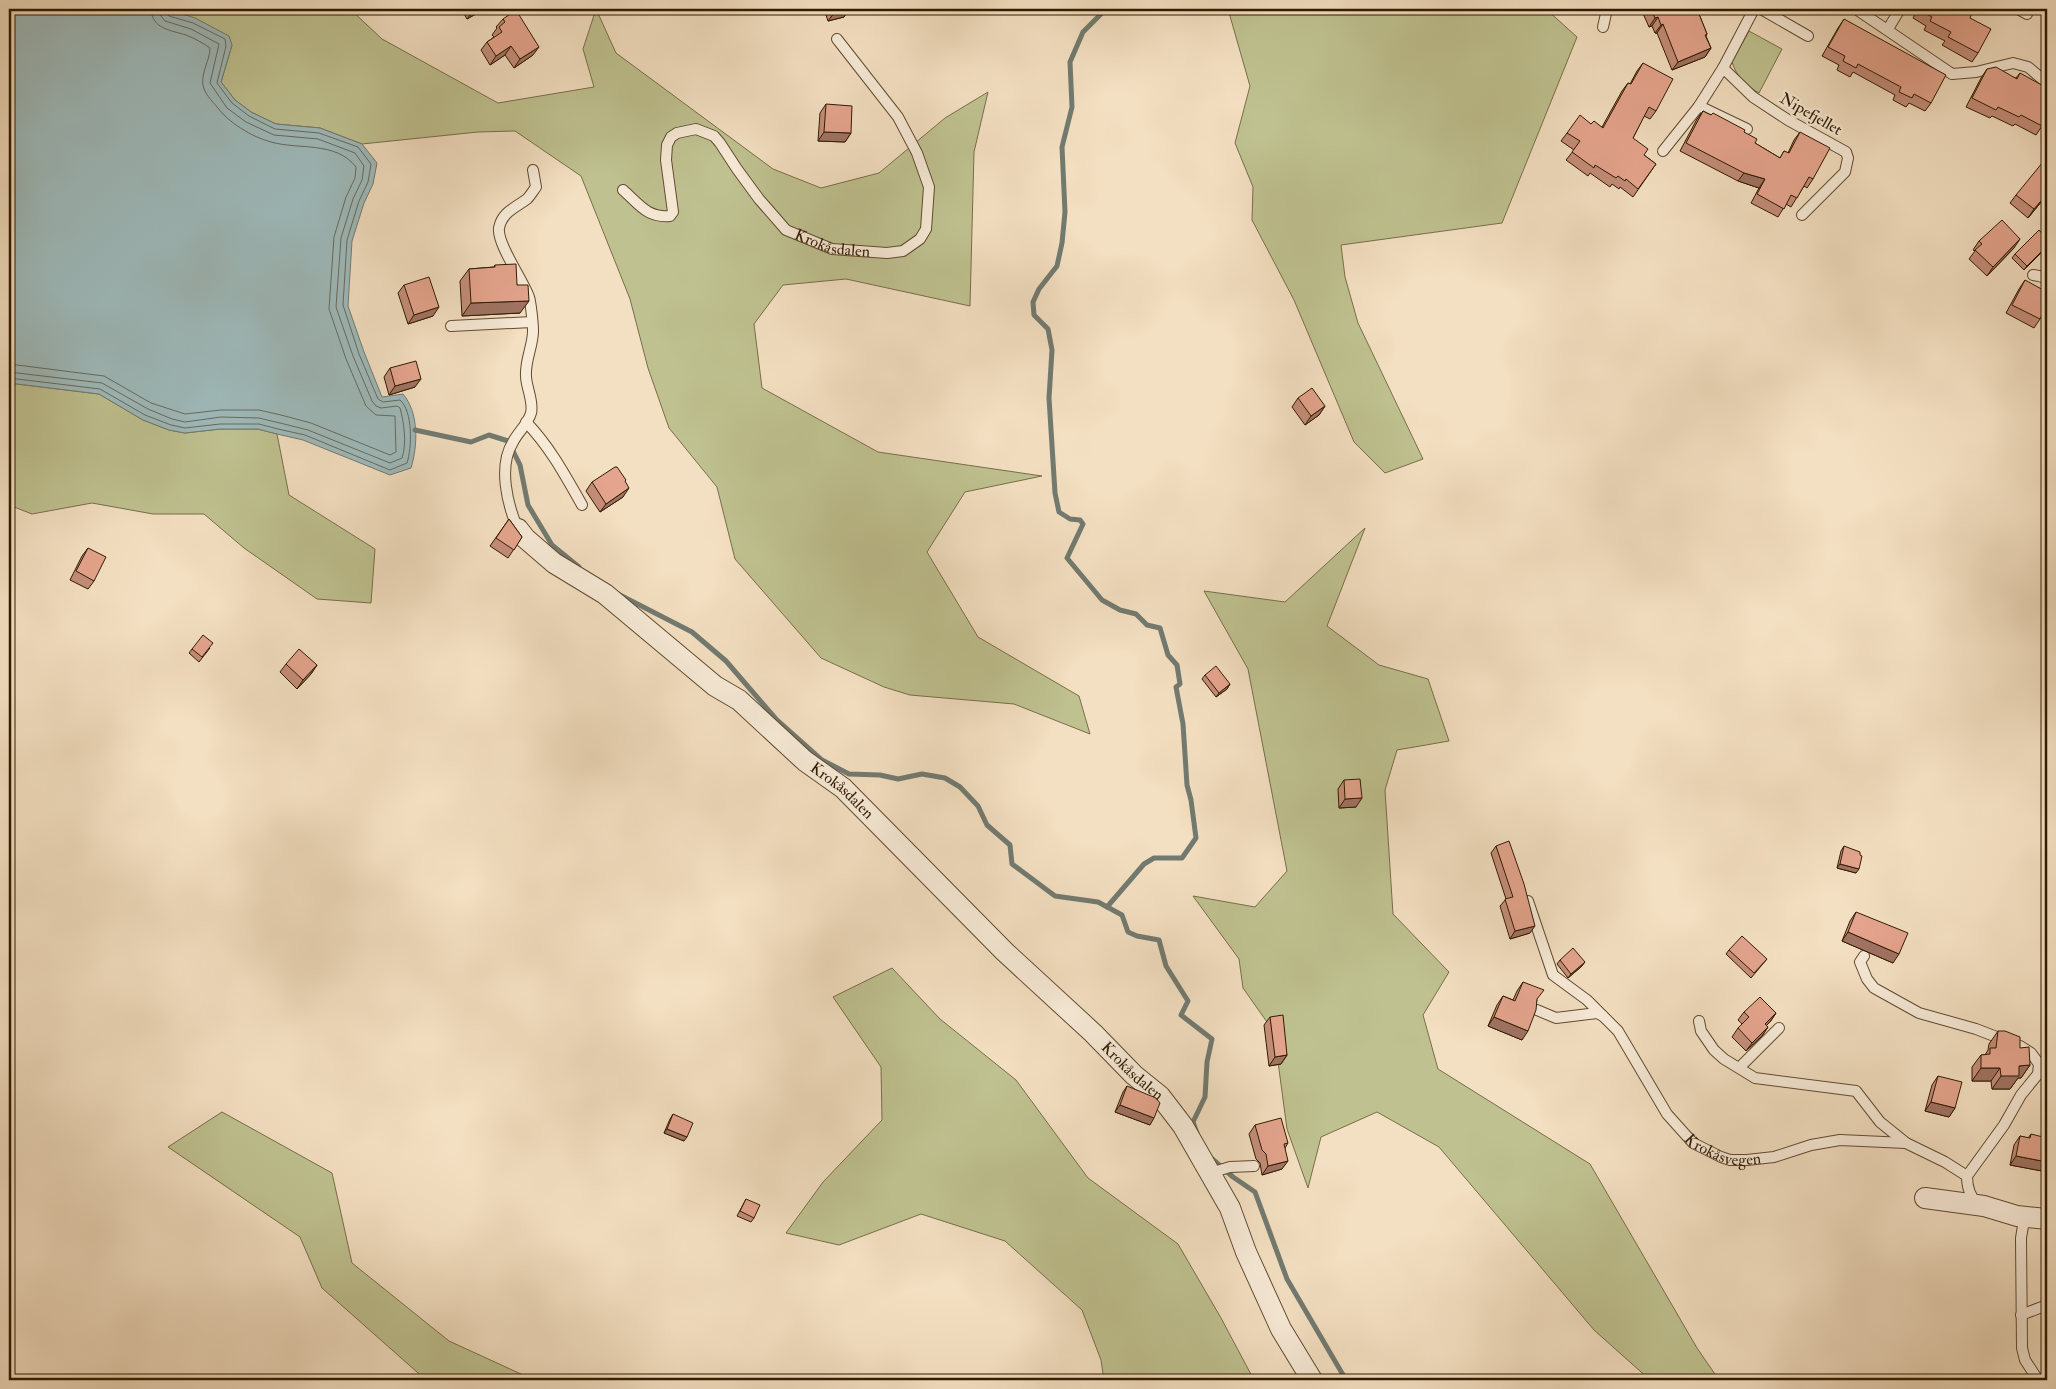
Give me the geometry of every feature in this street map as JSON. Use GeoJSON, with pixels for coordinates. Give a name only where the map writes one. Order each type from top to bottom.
{"type":"FeatureCollection","features":[{"type":"Feature","properties":{"kind":"street","name":"Krokåsdalen"},"geometry":{"type":"LineString","coordinates":[[518,529],[525,538],[554,563],[605,594],[715,686],[739,700],[805,761],[843,788],[998,945],[1093,1032],[1134,1075],[1160,1096],[1183,1126],[1230,1208],[1246,1252],[1281,1329],[1312,1380]]}},
{"type":"Feature","properties":{"kind":"street"},"geometry":{"type":"LineString","coordinates":[[1925,1198],[1979,1206],[2008,1214],[2038,1218]]}},
{"type":"Feature","properties":{"kind":"lane"},"geometry":{"type":"LineString","coordinates":[[1603,27],[1607,9]]}},
{"type":"Feature","properties":{"kind":"lane"},"geometry":{"type":"LineString","coordinates":[[1664,151],[1699,106],[1723,68],[1754,9]]}},
{"type":"Feature","properties":{"kind":"lane"},"geometry":{"type":"LineString","coordinates":[[1761,9],[1808,36]]}},
{"type":"Feature","properties":{"kind":"lane"},"geometry":{"type":"LineString","coordinates":[[1856,9],[1952,74],[1965,74],[2013,63],[2028,67],[2047,83]]}},
{"type":"Feature","properties":{"kind":"lane"},"geometry":{"type":"LineString","coordinates":[[1888,29],[1900,9]]}},
{"type":"Feature","properties":{"kind":"lane","name":"Krokåsdalen"},"geometry":{"type":"LineString","coordinates":[[623,190],[650,215],[670,216],[673,212],[666,160],[667,145],[671,136],[676,133],[696,129],[714,136],[759,199],[786,230],[832,249],[903,251],[920,239],[926,229],[929,187],[917,153],[898,117],[837,39]]}},
{"type":"Feature","properties":{"kind":"lane","name":"Nipefjellet"},"geometry":{"type":"LineString","coordinates":[[1723,68],[1753,97],[1788,120],[1846,152],[1848,158],[1845,172],[1802,215]]}},
{"type":"Feature","properties":{"kind":"lane"},"geometry":{"type":"LineString","coordinates":[[1699,106],[1747,129]]}},
{"type":"Feature","properties":{"kind":"lane","name":"Krokåsdalen"},"geometry":{"type":"LineString","coordinates":[[518,529],[504,474],[505,462],[513,441],[526,422],[532,406],[526,373],[533,330],[530,298],[502,242],[499,231],[505,214],[528,198],[536,187],[533,170]]}},
{"type":"Feature","properties":{"kind":"lane"},"geometry":{"type":"LineString","coordinates":[[2033,275],[2047,279]]}},
{"type":"Feature","properties":{"kind":"lane"},"geometry":{"type":"LineString","coordinates":[[451,326],[532,322]]}},
{"type":"Feature","properties":{"kind":"lane"},"geometry":{"type":"LineString","coordinates":[[526,422],[544,440],[554,454],[582,505]]}},
{"type":"Feature","properties":{"kind":"lane","name":"Krokåsvegen"},"geometry":{"type":"LineString","coordinates":[[1526,893],[1552,975],[1586,1000],[1618,1031],[1667,1114],[1693,1143],[1708,1152],[1730,1160],[1774,1157],[1840,1140],[1906,1143]]}},
{"type":"Feature","properties":{"kind":"lane"},"geometry":{"type":"LineString","coordinates":[[1864,956],[1860,962],[1862,970],[1874,988],[1920,1013],[1976,1029],[2020,1046],[2037,1059],[2039,1064],[2038,1074],[2021,1095],[1978,1164],[1967,1176],[1971,1195],[1979,1206]]}},
{"type":"Feature","properties":{"kind":"lane"},"geometry":{"type":"LineString","coordinates":[[1537,1010],[1556,1018],[1597,1013],[1604,1016]]}},
{"type":"Feature","properties":{"kind":"lane","name":"Krokåsvegen"},"geometry":{"type":"LineString","coordinates":[[1699,1021],[1701,1031],[1714,1050],[1736,1068],[1742,1069],[1755,1078],[1856,1091],[1880,1122],[1906,1143],[1945,1162],[1967,1176]]}},
{"type":"Feature","properties":{"kind":"lane"},"geometry":{"type":"LineString","coordinates":[[1742,1069],[1742,1065],[1779,1028]]}},
{"type":"Feature","properties":{"kind":"lane"},"geometry":{"type":"LineString","coordinates":[[1210,1173],[1230,1167],[1254,1166]]}},
{"type":"Feature","properties":{"kind":"lane"},"geometry":{"type":"LineString","coordinates":[[2038,1218],[2023,1226],[2021,1238],[2023,1354],[2028,1366],[2038,1380]]}},
{"type":"Feature","properties":{"kind":"lane"},"geometry":{"type":"LineString","coordinates":[[2021,1315],[2047,1305]]}},
{"type":"Feature","properties":{"kind":"green space"},"geometry":{"type":"Polygon","coordinates":[[[167,9],[350,9],[382,39],[498,103],[594,87],[583,49],[596,9],[616,53],[773,169],[821,188],[879,173],[945,118],[988,92],[974,152],[970,306],[846,279],[783,285],[754,324],[762,388],[878,452],[1042,476],[965,492],[927,552],[978,637],[1079,696],[1090,734],[1014,704],[910,695],[884,687],[821,658],[735,559],[717,487],[669,428],[648,368],[630,299],[581,176],[515,131],[478,132],[362,144],[320,128],[276,124],[251,112],[235,100],[221,82],[232,45],[167,9]]]}},
{"type":"Feature","properties":{"kind":"green space"},"geometry":{"type":"Polygon","coordinates":[[[1228,9],[1546,9],[1577,37],[1502,223],[1341,245],[1345,277],[1358,323],[1423,459],[1385,473],[1354,442],[1294,300],[1252,220],[1253,187],[1235,143],[1250,86],[1228,9]]]}},
{"type":"Feature","properties":{"kind":"green space"},"geometry":{"type":"Polygon","coordinates":[[[1749,31],[1782,49],[1759,93],[1742,80],[1732,62],[1749,31]]]}},
{"type":"Feature","properties":{"kind":"green space"},"geometry":{"type":"Polygon","coordinates":[[[9,383],[99,394],[143,420],[169,430],[185,433],[220,429],[258,429],[277,434],[289,495],[375,549],[371,603],[317,599],[244,548],[204,514],[153,514],[92,503],[32,514],[9,505],[9,383]]]}},
{"type":"Feature","properties":{"kind":"green space"},"geometry":{"type":"Polygon","coordinates":[[[1365,528],[1327,626],[1379,665],[1428,679],[1449,741],[1397,750],[1385,790],[1393,914],[1449,972],[1423,1015],[1438,1069],[1590,1164],[1697,1348],[1719,1380],[1650,1380],[1594,1330],[1439,1147],[1377,1112],[1321,1137],[1308,1188],[1287,1129],[1274,1032],[1243,988],[1239,959],[1193,896],[1255,907],[1287,871],[1248,669],[1204,591],[1285,602],[1365,528]]]}},
{"type":"Feature","properties":{"kind":"green space"},"geometry":{"type":"Polygon","coordinates":[[[892,968],[940,1019],[1016,1080],[1088,1178],[1178,1244],[1254,1380],[1104,1380],[1101,1360],[1082,1310],[1005,1241],[921,1214],[839,1245],[786,1233],[823,1182],[882,1120],[881,1067],[833,997],[892,968]]]}},
{"type":"Feature","properties":{"kind":"green space"},"geometry":{"type":"Polygon","coordinates":[[[222,1112],[332,1173],[352,1263],[449,1341],[534,1380],[426,1380],[322,1288],[300,1237],[168,1147],[222,1112]]]}},
{"type":"Feature","properties":{"kind":"water"},"geometry":{"type":"Polygon","coordinates":[[[9,9],[167,9],[195,18],[229,36],[232,45],[221,82],[235,100],[251,112],[276,124],[320,128],[362,144],[377,163],[373,184],[364,203],[352,241],[348,306],[382,397],[403,394],[412,410],[416,439],[411,468],[390,475],[303,440],[258,429],[220,429],[185,433],[169,430],[143,420],[99,394],[9,383],[9,9]]]}},
{"type":"Feature","properties":{"kind":"building"},"geometry":{"type":"Polygon","coordinates":[[[466,9],[480,9],[470,15],[466,9]]]}},
{"type":"Feature","properties":{"kind":"building"},"geometry":{"type":"Polygon","coordinates":[[[832,9],[847,9],[834,13],[832,9]]]}},
{"type":"Feature","properties":{"kind":"building"},"geometry":{"type":"Polygon","coordinates":[[[1651,9],[1697,9],[1711,48],[1678,62],[1663,24],[1661,25],[1658,17],[1655,18],[1651,9]]]}},
{"type":"Feature","properties":{"kind":"building"},"geometry":{"type":"Polygon","coordinates":[[[1919,9],[1964,9],[1972,13],[1970,18],[1991,29],[1978,53],[1948,37],[1951,32],[1930,21],[1932,17],[1919,9]]]}},
{"type":"Feature","properties":{"kind":"building"},"geometry":{"type":"Polygon","coordinates":[[[516,10],[539,47],[520,59],[511,46],[496,56],[487,42],[502,32],[499,27],[505,22],[503,19],[516,10]]]}},
{"type":"Feature","properties":{"kind":"building"},"geometry":{"type":"Polygon","coordinates":[[[1844,19],[1946,75],[1931,103],[1914,94],[1912,98],[1899,92],[1901,87],[1858,64],[1856,68],[1843,61],[1845,56],[1828,47],[1844,19]]]}},
{"type":"Feature","properties":{"kind":"building"},"geometry":{"type":"Polygon","coordinates":[[[1643,63],[1673,79],[1656,111],[1649,107],[1633,138],[1648,149],[1644,155],[1656,164],[1638,189],[1626,179],[1625,181],[1618,176],[1616,178],[1595,165],[1594,168],[1572,152],[1580,141],[1567,133],[1580,115],[1591,124],[1594,121],[1603,128],[1628,83],[1631,84],[1643,63]]]}},
{"type":"Feature","properties":{"kind":"building"},"geometry":{"type":"Polygon","coordinates":[[[1996,67],[2017,79],[2020,73],[2047,88],[2047,116],[2042,126],[2021,115],[2019,117],[1998,107],[1996,110],[1972,98],[1987,69],[1996,67]]]}},
{"type":"Feature","properties":{"kind":"building"},"geometry":{"type":"Polygon","coordinates":[[[826,104],[852,106],[851,133],[824,132],[826,104]]]}},
{"type":"Feature","properties":{"kind":"building"},"geometry":{"type":"Polygon","coordinates":[[[1703,111],[1711,115],[1713,113],[1745,130],[1744,132],[1757,139],[1755,143],[1780,158],[1784,151],[1789,153],[1800,132],[1830,148],[1813,179],[1809,177],[1797,198],[1791,195],[1784,209],[1757,194],[1765,179],[1744,173],[1686,143],[1703,111]]]}},
{"type":"Feature","properties":{"kind":"building"},"geometry":{"type":"Polygon","coordinates":[[[2047,157],[2047,194],[2034,209],[2016,195],[2047,157]]]}},
{"type":"Feature","properties":{"kind":"building"},"geometry":{"type":"Polygon","coordinates":[[[2002,220],[2020,239],[1993,267],[1975,250],[1982,244],[1979,241],[2002,220]]]}},
{"type":"Feature","properties":{"kind":"building"},"geometry":{"type":"Polygon","coordinates":[[[2039,230],[2047,239],[2047,246],[2027,266],[2015,254],[2039,230]]]}},
{"type":"Feature","properties":{"kind":"building"},"geometry":{"type":"Polygon","coordinates":[[[516,264],[517,285],[528,285],[529,301],[471,303],[469,269],[516,264]]]}},
{"type":"Feature","properties":{"kind":"building"},"geometry":{"type":"Polygon","coordinates":[[[429,277],[439,307],[414,315],[404,285],[429,277]]]}},
{"type":"Feature","properties":{"kind":"building"},"geometry":{"type":"Polygon","coordinates":[[[2025,280],[2047,292],[2047,305],[2040,319],[2012,305],[2025,280]]]}},
{"type":"Feature","properties":{"kind":"building"},"geometry":{"type":"Polygon","coordinates":[[[416,361],[421,379],[395,386],[390,368],[416,361]]]}},
{"type":"Feature","properties":{"kind":"building"},"geometry":{"type":"Polygon","coordinates":[[[1312,388],[1325,406],[1311,416],[1298,398],[1312,388]]]}},
{"type":"Feature","properties":{"kind":"building"},"geometry":{"type":"Polygon","coordinates":[[[617,467],[626,480],[629,488],[606,504],[592,482],[617,467]]]}},
{"type":"Feature","properties":{"kind":"building"},"geometry":{"type":"Polygon","coordinates":[[[509,519],[522,537],[514,550],[496,538],[509,519]]]}},
{"type":"Feature","properties":{"kind":"building"},"geometry":{"type":"Polygon","coordinates":[[[88,548],[106,557],[94,581],[76,571],[88,548]]]}},
{"type":"Feature","properties":{"kind":"building"},"geometry":{"type":"Polygon","coordinates":[[[203,635],[213,643],[202,657],[192,649],[203,635]]]}},
{"type":"Feature","properties":{"kind":"building"},"geometry":{"type":"Polygon","coordinates":[[[299,649],[317,665],[303,680],[286,664],[299,649]]]}},
{"type":"Feature","properties":{"kind":"building"},"geometry":{"type":"Polygon","coordinates":[[[1216,666],[1230,684],[1219,693],[1205,675],[1216,666]]]}},
{"type":"Feature","properties":{"kind":"building"},"geometry":{"type":"Polygon","coordinates":[[[1360,779],[1362,798],[1345,799],[1344,780],[1360,779]]]}},
{"type":"Feature","properties":{"kind":"building"},"geometry":{"type":"Polygon","coordinates":[[[1509,841],[1524,884],[1535,926],[1515,931],[1505,899],[1513,897],[1496,846],[1509,841]]]}},
{"type":"Feature","properties":{"kind":"building"},"geometry":{"type":"Polygon","coordinates":[[[1844,846],[1860,852],[1862,856],[1859,869],[1840,864],[1844,846]]]}},
{"type":"Feature","properties":{"kind":"building"},"geometry":{"type":"Polygon","coordinates":[[[1856,912],[1908,933],[1899,954],[1848,932],[1856,912]]]}},
{"type":"Feature","properties":{"kind":"building"},"geometry":{"type":"Polygon","coordinates":[[[1742,936],[1767,959],[1754,973],[1729,950],[1742,936]]]}},
{"type":"Feature","properties":{"kind":"building"},"geometry":{"type":"Polygon","coordinates":[[[1573,948],[1585,962],[1571,974],[1560,960],[1573,948]]]}},
{"type":"Feature","properties":{"kind":"building"},"geometry":{"type":"Polygon","coordinates":[[[1523,982],[1544,990],[1537,999],[1536,1010],[1528,1031],[1494,1017],[1503,996],[1515,1001],[1523,982]]]}},
{"type":"Feature","properties":{"kind":"building"},"geometry":{"type":"Polygon","coordinates":[[[1760,997],[1776,1013],[1765,1024],[1768,1027],[1752,1043],[1738,1028],[1749,1017],[1744,1012],[1760,997]]]}},
{"type":"Feature","properties":{"kind":"building"},"geometry":{"type":"Polygon","coordinates":[[[1283,1015],[1287,1055],[1275,1057],[1270,1017],[1283,1015]]]}},
{"type":"Feature","properties":{"kind":"building"},"geometry":{"type":"Polygon","coordinates":[[[1998,1031],[2005,1031],[2020,1037],[2020,1048],[2029,1047],[2030,1065],[2019,1066],[2019,1076],[2001,1076],[2000,1068],[1981,1068],[1981,1055],[1990,1054],[1990,1048],[1996,1048],[1998,1031]]]}},
{"type":"Feature","properties":{"kind":"building"},"geometry":{"type":"Polygon","coordinates":[[[1938,1076],[1962,1082],[1955,1108],[1931,1102],[1938,1076]]]}},
{"type":"Feature","properties":{"kind":"building"},"geometry":{"type":"Polygon","coordinates":[[[1127,1086],[1156,1098],[1160,1103],[1154,1118],[1120,1105],[1127,1086]]]}},
{"type":"Feature","properties":{"kind":"building"},"geometry":{"type":"Polygon","coordinates":[[[673,1114],[693,1123],[687,1137],[667,1129],[673,1114]]]}},
{"type":"Feature","properties":{"kind":"building"},"geometry":{"type":"Polygon","coordinates":[[[1281,1118],[1288,1143],[1284,1144],[1288,1161],[1268,1166],[1266,1154],[1262,1150],[1255,1125],[1281,1118]]]}},
{"type":"Feature","properties":{"kind":"building"},"geometry":{"type":"Polygon","coordinates":[[[2031,1134],[2047,1138],[2047,1162],[2016,1156],[2020,1136],[2030,1138],[2031,1134]]]}},
{"type":"Feature","properties":{"kind":"building"},"geometry":{"type":"Polygon","coordinates":[[[746,1199],[760,1205],[754,1218],[740,1211],[746,1199]]]}},
{"type":"Feature","properties":{"kind":"waterway"},"geometry":{"type":"LineString","coordinates":[[1106,9],[1083,32],[1070,62],[1072,107],[1062,147],[1065,212],[1062,243],[1057,266],[1039,289],[1033,302],[1034,315],[1048,329],[1052,350],[1049,398],[1055,493],[1059,512],[1070,519],[1080,520],[1083,524],[1067,558],[1102,600],[1120,610],[1136,614],[1147,625],[1160,628],[1168,655],[1177,665],[1180,684],[1176,687],[1183,724],[1187,785],[1196,838],[1182,858],[1154,858],[1144,864],[1107,907]]}},
{"type":"Feature","properties":{"kind":"waterway"},"geometry":{"type":"LineString","coordinates":[[415,430],[471,442],[489,435],[508,441],[520,465],[528,505],[552,545],[579,567]]}},
{"type":"Feature","properties":{"kind":"waterway"},"geometry":{"type":"LineString","coordinates":[[616,593],[692,632],[726,661],[776,719],[822,760],[849,774],[880,775],[898,779],[922,774],[945,778],[960,787],[978,806],[987,825],[1010,845],[1012,864],[1055,896],[1098,902],[1122,915],[1128,932],[1137,936],[1159,940],[1166,966],[1188,1001],[1181,1015],[1212,1039],[1207,1062],[1205,1097],[1193,1122],[1197,1133]]}},
{"type":"Feature","properties":{"kind":"waterway"},"geometry":{"type":"LineString","coordinates":[[1210,1157],[1233,1177],[1255,1192],[1287,1279],[1346,1380]]}}]}
